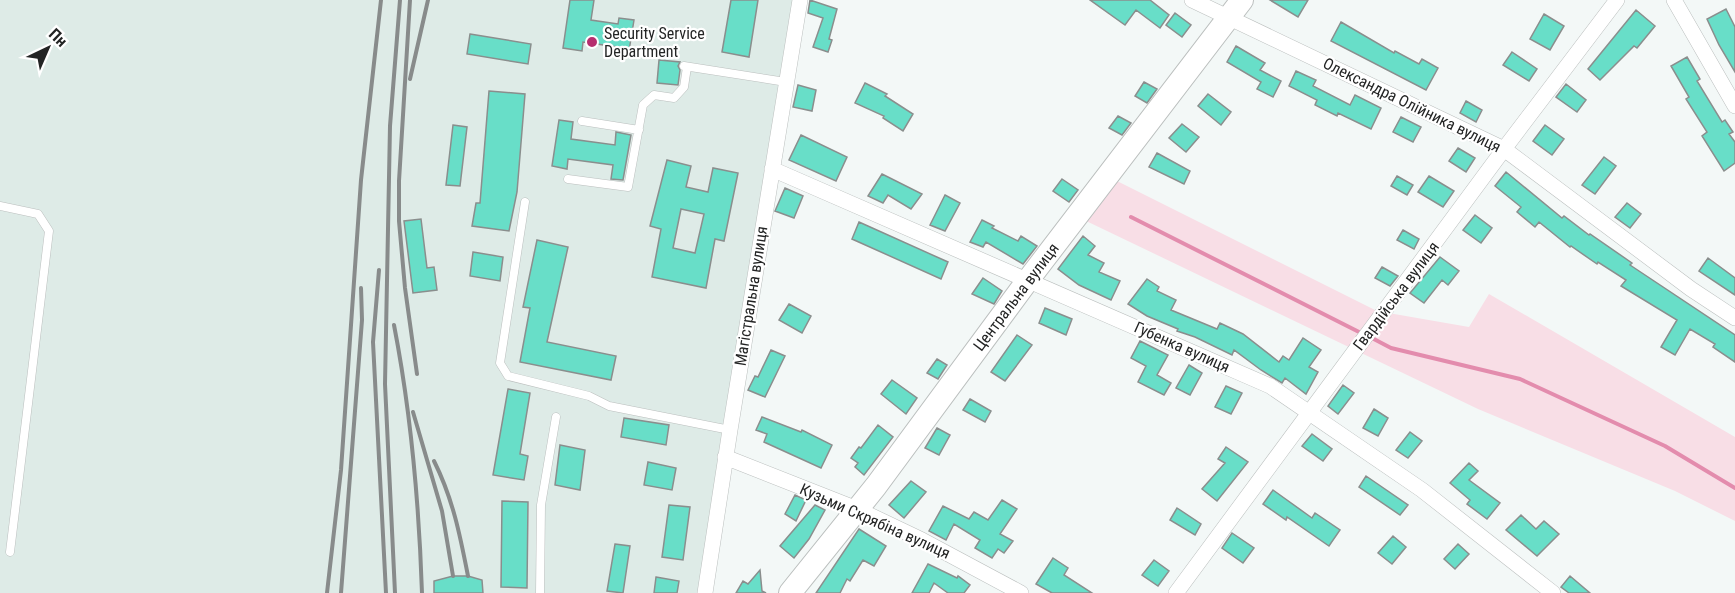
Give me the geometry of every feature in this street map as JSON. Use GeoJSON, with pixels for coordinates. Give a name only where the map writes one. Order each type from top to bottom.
{"type":"FeatureCollection","features":[{"type":"Feature","properties":{"kind":"main road","name":"Центральна вулиця"},"geometry":{"type":"LineString","coordinates":[[790,593],[857,509],[1028,280],[1236,9]]}},
{"type":"Feature","properties":{"kind":"street","name":"Магістральна вулиця"},"geometry":{"type":"LineString","coordinates":[[705,593],[800,0]]}},
{"type":"Feature","properties":{"kind":"street","name":"Олександра Олійника вулиця"},"geometry":{"type":"LineString","coordinates":[[1192,0],[1236,9],[1504,149],[1691,289],[1735,318]]}},
{"type":"Feature","properties":{"kind":"street","name":"Гвардійська вулиця"},"geometry":{"type":"LineString","coordinates":[[1176,593],[1617,0]]}},
{"type":"Feature","properties":{"kind":"street"},"geometry":{"type":"LineString","coordinates":[[1674,0],[1735,106]]}},
{"type":"Feature","properties":{"kind":"street","name":"Губенка вулиця"},"geometry":{"type":"LineString","coordinates":[[772,169],[1270,386],[1422,490],[1553,593]]}},
{"type":"Feature","properties":{"kind":"street","name":"Кузьми Скрябіна вулиця"},"geometry":{"type":"LineString","coordinates":[[725,457],[857,509],[922,540],[1021,593]]}},
{"type":"Feature","properties":{"kind":"lane"},"geometry":{"type":"LineString","coordinates":[[568,179],[628,187],[643,105],[654,95],[674,98],[684,87],[685,66],[786,82]]}},
{"type":"Feature","properties":{"kind":"lane"},"geometry":{"type":"LineString","coordinates":[[582,121],[639,130]]}},
{"type":"Feature","properties":{"kind":"lane"},"geometry":{"type":"LineString","coordinates":[[525,202],[500,363],[508,376],[589,396],[609,406],[730,430]]}},
{"type":"Feature","properties":{"kind":"lane"},"geometry":{"type":"LineString","coordinates":[[0,206],[38,214],[50,231],[10,552]]}},
{"type":"Feature","properties":{"kind":"lane"},"geometry":{"type":"LineString","coordinates":[[540,593],[541,505],[556,417]]}},
{"type":"Feature","properties":{"kind":"shaded area"},"geometry":{"type":"Polygon","coordinates":[[[0,0],[800,0],[705,593],[0,593],[0,0]]]}},
{"type":"Feature","properties":{"kind":"shaded area"},"geometry":{"type":"Polygon","coordinates":[[[1113,179],[1377,311],[1469,327],[1489,294],[1735,437],[1735,521],[1675,491],[1478,409],[1082,219],[1113,179]]]}},
{"type":"Feature","properties":{"kind":"building"},"geometry":{"type":"Polygon","coordinates":[[[570,0],[594,0],[591,20],[618,24],[619,18],[634,20],[628,57],[616,55],[617,47],[583,42],[582,51],[563,48],[570,0]]]}},
{"type":"Feature","properties":{"kind":"building"},"geometry":{"type":"Polygon","coordinates":[[[731,0],[758,0],[749,57],[722,52],[731,0]]]}},
{"type":"Feature","properties":{"kind":"building"},"geometry":{"type":"Polygon","coordinates":[[[810,0],[837,9],[828,52],[813,47],[823,18],[808,13],[810,0]]]}},
{"type":"Feature","properties":{"kind":"building"},"geometry":{"type":"Polygon","coordinates":[[[1090,0],[1150,0],[1169,15],[1160,28],[1136,10],[1125,25],[1090,0]]]}},
{"type":"Feature","properties":{"kind":"building"},"geometry":{"type":"Polygon","coordinates":[[[1270,0],[1308,0],[1298,17],[1270,0]]]}},
{"type":"Feature","properties":{"kind":"building"},"geometry":{"type":"Polygon","coordinates":[[[1726,9],[1735,27],[1735,72],[1707,19],[1726,9]]]}},
{"type":"Feature","properties":{"kind":"building"},"geometry":{"type":"Polygon","coordinates":[[[1636,10],[1655,26],[1637,48],[1634,46],[1600,80],[1588,69],[1636,10]]]}},
{"type":"Feature","properties":{"kind":"building"},"geometry":{"type":"Polygon","coordinates":[[[1175,13],[1191,25],[1182,37],[1166,25],[1175,13]]]}},
{"type":"Feature","properties":{"kind":"building"},"geometry":{"type":"Polygon","coordinates":[[[1544,14],[1564,26],[1550,50],[1530,39],[1544,14]]]}},
{"type":"Feature","properties":{"kind":"building"},"geometry":{"type":"Polygon","coordinates":[[[1341,22],[1394,53],[1395,51],[1419,64],[1422,59],[1438,68],[1426,90],[1331,41],[1341,22]]]}},
{"type":"Feature","properties":{"kind":"building"},"geometry":{"type":"Polygon","coordinates":[[[470,34],[531,44],[528,64],[467,54],[470,34]]]}},
{"type":"Feature","properties":{"kind":"building"},"geometry":{"type":"Polygon","coordinates":[[[1236,46],[1265,63],[1260,70],[1281,81],[1273,97],[1257,89],[1261,82],[1227,62],[1236,46]]]}},
{"type":"Feature","properties":{"kind":"building"},"geometry":{"type":"Polygon","coordinates":[[[1512,52],[1537,69],[1529,81],[1503,65],[1512,52]]]}},
{"type":"Feature","properties":{"kind":"building"},"geometry":{"type":"Polygon","coordinates":[[[1687,57],[1700,79],[1697,81],[1722,122],[1725,120],[1733,132],[1729,134],[1735,142],[1735,163],[1724,171],[1702,136],[1707,132],[1686,99],[1689,97],[1671,66],[1687,57]]]}},
{"type":"Feature","properties":{"kind":"building"},"geometry":{"type":"Polygon","coordinates":[[[659,60],[680,62],[678,85],[657,83],[659,60]]]}},
{"type":"Feature","properties":{"kind":"building"},"geometry":{"type":"Polygon","coordinates":[[[1296,71],[1316,80],[1313,86],[1350,105],[1355,95],[1381,108],[1371,129],[1315,105],[1317,100],[1289,86],[1296,71]]]}},
{"type":"Feature","properties":{"kind":"building"},"geometry":{"type":"Polygon","coordinates":[[[1144,82],[1157,89],[1147,103],[1135,96],[1144,82]]]}},
{"type":"Feature","properties":{"kind":"building"},"geometry":{"type":"Polygon","coordinates":[[[865,83],[887,94],[885,96],[913,114],[903,131],[883,118],[884,116],[855,103],[865,83]]]}},
{"type":"Feature","properties":{"kind":"building"},"geometry":{"type":"Polygon","coordinates":[[[1566,84],[1586,100],[1577,112],[1556,97],[1566,84]]]}},
{"type":"Feature","properties":{"kind":"building"},"geometry":{"type":"Polygon","coordinates":[[[798,85],[816,90],[812,111],[793,107],[798,85]]]}},
{"type":"Feature","properties":{"kind":"building"},"geometry":{"type":"Polygon","coordinates":[[[489,91],[525,94],[517,192],[509,231],[472,226],[476,203],[480,203],[489,91]]]}},
{"type":"Feature","properties":{"kind":"building"},"geometry":{"type":"Polygon","coordinates":[[[1208,94],[1231,112],[1221,125],[1198,106],[1208,94]]]}},
{"type":"Feature","properties":{"kind":"building"},"geometry":{"type":"Polygon","coordinates":[[[1466,101],[1482,110],[1476,122],[1460,113],[1466,101]]]}},
{"type":"Feature","properties":{"kind":"building"},"geometry":{"type":"Polygon","coordinates":[[[1118,116],[1131,123],[1122,135],[1109,128],[1118,116]]]}},
{"type":"Feature","properties":{"kind":"building"},"geometry":{"type":"Polygon","coordinates":[[[1401,117],[1421,127],[1413,142],[1393,132],[1401,117]]]}},
{"type":"Feature","properties":{"kind":"building"},"geometry":{"type":"Polygon","coordinates":[[[559,120],[573,122],[571,139],[615,145],[616,132],[631,135],[623,180],[611,179],[613,165],[568,159],[567,169],[552,166],[559,120]]]}},
{"type":"Feature","properties":{"kind":"building"},"geometry":{"type":"Polygon","coordinates":[[[1182,124],[1199,137],[1186,152],[1169,138],[1182,124]]]}},
{"type":"Feature","properties":{"kind":"building"},"geometry":{"type":"Polygon","coordinates":[[[453,125],[467,127],[460,186],[446,185],[453,125]]]}},
{"type":"Feature","properties":{"kind":"building"},"geometry":{"type":"Polygon","coordinates":[[[1545,125],[1564,139],[1552,155],[1533,141],[1545,125]]]}},
{"type":"Feature","properties":{"kind":"building"},"geometry":{"type":"Polygon","coordinates":[[[801,135],[847,157],[836,181],[789,160],[801,135]]]}},
{"type":"Feature","properties":{"kind":"building"},"geometry":{"type":"Polygon","coordinates":[[[1458,148],[1475,158],[1466,172],[1449,161],[1458,148]]]}},
{"type":"Feature","properties":{"kind":"building"},"geometry":{"type":"Polygon","coordinates":[[[1157,153],[1190,171],[1184,184],[1149,167],[1157,153]]]}},
{"type":"Feature","properties":{"kind":"building"},"geometry":{"type":"Polygon","coordinates":[[[1604,157],[1616,166],[1595,194],[1582,185],[1604,157]]]}},
{"type":"Feature","properties":{"kind":"building"},"geometry":{"type":"Polygon","coordinates":[[[667,160],[691,166],[686,187],[708,192],[713,168],[738,173],[724,241],[715,239],[706,288],[652,277],[661,229],[650,226],[667,160]],[[681,209],[673,248],[695,253],[704,214],[681,209]]]}},
{"type":"Feature","properties":{"kind":"building"},"geometry":{"type":"Polygon","coordinates":[[[1506,172],[1562,218],[1564,216],[1632,263],[1630,265],[1735,335],[1735,362],[1713,347],[1715,344],[1690,329],[1675,355],[1661,347],[1677,320],[1621,286],[1626,280],[1570,247],[1539,222],[1535,227],[1517,212],[1521,207],[1495,186],[1506,172]]]}},
{"type":"Feature","properties":{"kind":"building"},"geometry":{"type":"Polygon","coordinates":[[[882,174],[922,194],[911,209],[888,195],[883,203],[868,196],[882,174]]]}},
{"type":"Feature","properties":{"kind":"building"},"geometry":{"type":"Polygon","coordinates":[[[1397,176],[1413,185],[1407,195],[1391,186],[1397,176]]]}},
{"type":"Feature","properties":{"kind":"building"},"geometry":{"type":"Polygon","coordinates":[[[1429,176],[1454,191],[1443,207],[1418,192],[1429,176]]]}},
{"type":"Feature","properties":{"kind":"building"},"geometry":{"type":"Polygon","coordinates":[[[1062,179],[1078,190],[1069,202],[1053,191],[1062,179]]]}},
{"type":"Feature","properties":{"kind":"building"},"geometry":{"type":"Polygon","coordinates":[[[785,188],[803,196],[794,218],[775,211],[785,188]]]}},
{"type":"Feature","properties":{"kind":"building"},"geometry":{"type":"Polygon","coordinates":[[[945,195],[960,203],[945,231],[930,225],[945,195]]]}},
{"type":"Feature","properties":{"kind":"building"},"geometry":{"type":"Polygon","coordinates":[[[1627,203],[1641,214],[1630,228],[1615,217],[1627,203]]]}},
{"type":"Feature","properties":{"kind":"building"},"geometry":{"type":"Polygon","coordinates":[[[1475,215],[1492,228],[1481,243],[1463,230],[1475,215]]]}},
{"type":"Feature","properties":{"kind":"building"},"geometry":{"type":"Polygon","coordinates":[[[421,219],[427,268],[434,267],[437,290],[413,293],[404,221],[421,219]]]}},
{"type":"Feature","properties":{"kind":"building"},"geometry":{"type":"Polygon","coordinates":[[[982,220],[994,226],[992,228],[1018,241],[1021,236],[1037,246],[1023,264],[986,242],[983,247],[970,242],[982,220]]]}},
{"type":"Feature","properties":{"kind":"building"},"geometry":{"type":"Polygon","coordinates":[[[859,222],[948,262],[941,279],[852,239],[859,222]]]}},
{"type":"Feature","properties":{"kind":"building"},"geometry":{"type":"Polygon","coordinates":[[[1403,230],[1419,239],[1414,249],[1397,240],[1403,230]]]}},
{"type":"Feature","properties":{"kind":"building"},"geometry":{"type":"Polygon","coordinates":[[[1083,236],[1095,246],[1088,255],[1104,263],[1099,272],[1120,281],[1111,300],[1079,285],[1058,269],[1083,236]]]}},
{"type":"Feature","properties":{"kind":"building"},"geometry":{"type":"Polygon","coordinates":[[[537,240],[568,247],[547,342],[616,356],[611,380],[520,362],[530,308],[523,307],[537,240]]]}},
{"type":"Feature","properties":{"kind":"building"},"geometry":{"type":"Polygon","coordinates":[[[473,252],[503,257],[500,281],[470,276],[473,252]]]}},
{"type":"Feature","properties":{"kind":"building"},"geometry":{"type":"Polygon","coordinates":[[[1440,257],[1459,271],[1448,285],[1442,280],[1424,303],[1410,293],[1440,257]]]}},
{"type":"Feature","properties":{"kind":"building"},"geometry":{"type":"Polygon","coordinates":[[[1708,258],[1735,278],[1735,295],[1699,271],[1708,258]]]}},
{"type":"Feature","properties":{"kind":"building"},"geometry":{"type":"Polygon","coordinates":[[[1382,267],[1398,276],[1390,286],[1375,278],[1382,267]]]}},
{"type":"Feature","properties":{"kind":"building"},"geometry":{"type":"Polygon","coordinates":[[[983,278],[1002,291],[994,304],[972,294],[983,278]]]}},
{"type":"Feature","properties":{"kind":"building"},"geometry":{"type":"Polygon","coordinates":[[[1147,279],[1159,287],[1157,291],[1176,300],[1171,310],[1217,329],[1220,323],[1243,334],[1279,362],[1283,356],[1289,360],[1303,338],[1321,350],[1309,367],[1318,372],[1306,394],[1285,378],[1282,383],[1234,350],[1232,355],[1177,331],[1178,329],[1147,316],[1128,304],[1147,279]]]}},
{"type":"Feature","properties":{"kind":"building"},"geometry":{"type":"Polygon","coordinates":[[[789,304],[811,316],[802,333],[779,320],[789,304]]]}},
{"type":"Feature","properties":{"kind":"building"},"geometry":{"type":"Polygon","coordinates":[[[1045,308],[1072,319],[1066,335],[1039,323],[1045,308]]]}},
{"type":"Feature","properties":{"kind":"building"},"geometry":{"type":"Polygon","coordinates":[[[1017,335],[1032,345],[1005,381],[991,372],[1017,335]]]}},
{"type":"Feature","properties":{"kind":"building"},"geometry":{"type":"Polygon","coordinates":[[[1140,341],[1168,355],[1157,375],[1171,383],[1164,395],[1138,382],[1146,366],[1131,358],[1140,341]]]}},
{"type":"Feature","properties":{"kind":"building"},"geometry":{"type":"Polygon","coordinates":[[[771,350],[785,356],[765,397],[748,390],[755,376],[758,377],[771,350]]]}},
{"type":"Feature","properties":{"kind":"building"},"geometry":{"type":"Polygon","coordinates":[[[937,359],[947,365],[938,379],[927,373],[937,359]]]}},
{"type":"Feature","properties":{"kind":"building"},"geometry":{"type":"Polygon","coordinates":[[[1189,365],[1202,373],[1190,395],[1176,388],[1189,365]]]}},
{"type":"Feature","properties":{"kind":"building"},"geometry":{"type":"Polygon","coordinates":[[[892,380],[917,398],[906,414],[881,394],[892,380]]]}},
{"type":"Feature","properties":{"kind":"building"},"geometry":{"type":"Polygon","coordinates":[[[1343,385],[1354,393],[1338,414],[1328,406],[1343,385]]]}},
{"type":"Feature","properties":{"kind":"building"},"geometry":{"type":"Polygon","coordinates":[[[1226,386],[1242,393],[1231,414],[1215,407],[1226,386]]]}},
{"type":"Feature","properties":{"kind":"building"},"geometry":{"type":"Polygon","coordinates":[[[508,389],[530,393],[520,454],[528,456],[524,480],[493,475],[508,389]]]}},
{"type":"Feature","properties":{"kind":"building"},"geometry":{"type":"Polygon","coordinates":[[[970,399],[991,411],[985,422],[963,410],[970,399]]]}},
{"type":"Feature","properties":{"kind":"building"},"geometry":{"type":"Polygon","coordinates":[[[1374,409],[1388,418],[1378,436],[1363,428],[1374,409]]]}},
{"type":"Feature","properties":{"kind":"building"},"geometry":{"type":"Polygon","coordinates":[[[762,417],[801,432],[802,430],[832,445],[821,468],[764,442],[767,434],[756,430],[762,417]]]}},
{"type":"Feature","properties":{"kind":"building"},"geometry":{"type":"Polygon","coordinates":[[[624,418],[669,425],[666,445],[621,437],[624,418]]]}},
{"type":"Feature","properties":{"kind":"building"},"geometry":{"type":"Polygon","coordinates":[[[878,425],[893,437],[864,475],[855,467],[858,463],[851,458],[878,425]]]}},
{"type":"Feature","properties":{"kind":"building"},"geometry":{"type":"Polygon","coordinates":[[[937,428],[950,435],[939,455],[925,448],[937,428]]]}},
{"type":"Feature","properties":{"kind":"building"},"geometry":{"type":"Polygon","coordinates":[[[1410,432],[1422,441],[1408,458],[1396,450],[1410,432]]]}},
{"type":"Feature","properties":{"kind":"building"},"geometry":{"type":"Polygon","coordinates":[[[1312,434],[1332,449],[1323,461],[1302,446],[1312,434]]]}},
{"type":"Feature","properties":{"kind":"building"},"geometry":{"type":"Polygon","coordinates":[[[560,445],[585,450],[580,490],[555,485],[560,445]]]}},
{"type":"Feature","properties":{"kind":"building"},"geometry":{"type":"Polygon","coordinates":[[[1226,447],[1248,462],[1217,501],[1202,489],[1225,463],[1218,459],[1226,447]]]}},
{"type":"Feature","properties":{"kind":"building"},"geometry":{"type":"Polygon","coordinates":[[[648,462],[676,468],[672,490],[644,485],[648,462]]]}},
{"type":"Feature","properties":{"kind":"building"},"geometry":{"type":"Polygon","coordinates":[[[1469,463],[1478,471],[1469,480],[1500,503],[1487,519],[1467,504],[1470,500],[1450,483],[1469,463]]]}},
{"type":"Feature","properties":{"kind":"building"},"geometry":{"type":"Polygon","coordinates":[[[1366,476],[1408,505],[1400,515],[1359,487],[1366,476]]]}},
{"type":"Feature","properties":{"kind":"building"},"geometry":{"type":"Polygon","coordinates":[[[911,481],[926,492],[904,518],[889,505],[911,481]]]}},
{"type":"Feature","properties":{"kind":"building"},"geometry":{"type":"Polygon","coordinates":[[[1273,490],[1312,518],[1315,513],[1340,530],[1329,546],[1287,517],[1286,520],[1263,504],[1273,490]]]}},
{"type":"Feature","properties":{"kind":"building"},"geometry":{"type":"Polygon","coordinates":[[[795,495],[806,500],[796,521],[785,514],[795,495]]]}},
{"type":"Feature","properties":{"kind":"building"},"geometry":{"type":"Polygon","coordinates":[[[1002,500],[1017,509],[1000,534],[1013,541],[1004,553],[998,549],[992,558],[975,548],[980,540],[954,524],[946,540],[929,531],[943,506],[969,519],[974,512],[988,520],[1002,500]]]}},
{"type":"Feature","properties":{"kind":"building"},"geometry":{"type":"Polygon","coordinates":[[[502,501],[528,502],[527,588],[501,587],[502,501]]]}},
{"type":"Feature","properties":{"kind":"building"},"geometry":{"type":"Polygon","coordinates":[[[669,505],[690,507],[683,560],[662,557],[669,505]]]}},
{"type":"Feature","properties":{"kind":"building"},"geometry":{"type":"Polygon","coordinates":[[[815,505],[825,510],[809,539],[794,558],[780,546],[815,505]]]}},
{"type":"Feature","properties":{"kind":"building"},"geometry":{"type":"Polygon","coordinates":[[[1177,508],[1201,524],[1195,535],[1170,520],[1177,508]]]}},
{"type":"Feature","properties":{"kind":"building"},"geometry":{"type":"Polygon","coordinates":[[[1521,515],[1536,529],[1544,521],[1559,534],[1537,556],[1506,530],[1521,515]]]}},
{"type":"Feature","properties":{"kind":"building"},"geometry":{"type":"Polygon","coordinates":[[[859,529],[886,546],[874,566],[863,560],[850,581],[847,579],[840,593],[816,593],[859,529]]]}},
{"type":"Feature","properties":{"kind":"building"},"geometry":{"type":"Polygon","coordinates":[[[1232,533],[1254,548],[1243,563],[1222,548],[1232,533]]]}},
{"type":"Feature","properties":{"kind":"building"},"geometry":{"type":"Polygon","coordinates":[[[1393,536],[1406,547],[1392,564],[1378,553],[1393,536]]]}},
{"type":"Feature","properties":{"kind":"building"},"geometry":{"type":"Polygon","coordinates":[[[615,544],[630,546],[623,593],[607,591],[615,544]]]}},
{"type":"Feature","properties":{"kind":"building"},"geometry":{"type":"Polygon","coordinates":[[[1458,544],[1469,554],[1455,569],[1444,559],[1458,544]]]}},
{"type":"Feature","properties":{"kind":"building"},"geometry":{"type":"Polygon","coordinates":[[[1053,558],[1068,568],[1064,575],[1092,593],[1052,593],[1036,584],[1053,558]]]}},
{"type":"Feature","properties":{"kind":"building"},"geometry":{"type":"Polygon","coordinates":[[[1154,560],[1169,571],[1158,586],[1142,575],[1154,560]]]}},
{"type":"Feature","properties":{"kind":"building"},"geometry":{"type":"Polygon","coordinates":[[[928,564],[957,578],[958,576],[970,585],[964,593],[948,593],[934,583],[929,593],[912,593],[928,564]]]}},
{"type":"Feature","properties":{"kind":"building"},"geometry":{"type":"Polygon","coordinates":[[[760,570],[762,591],[766,593],[736,593],[743,581],[748,584],[760,570]]]}},
{"type":"Feature","properties":{"kind":"building"},"geometry":{"type":"Polygon","coordinates":[[[453,576],[468,576],[482,580],[483,593],[434,593],[434,581],[453,576]]]}},
{"type":"Feature","properties":{"kind":"building"},"geometry":{"type":"Polygon","coordinates":[[[1570,576],[1590,593],[1569,593],[1561,587],[1570,576]]]}},
{"type":"Feature","properties":{"kind":"building"},"geometry":{"type":"Polygon","coordinates":[[[656,577],[679,581],[677,593],[654,593],[656,577]]]}},
{"type":"Feature","properties":{"kind":"waterway"},"geometry":{"type":"LineString","coordinates":[[1131,217],[1363,334]]}},
{"type":"Feature","properties":{"kind":"waterway"},"geometry":{"type":"LineString","coordinates":[[1370,337],[1391,348],[1520,379],[1665,446],[1735,488]]}},
{"type":"Feature","properties":{"kind":"railway"},"geometry":{"type":"LineString","coordinates":[[327,593],[341,470],[361,180],[381,0]]}},
{"type":"Feature","properties":{"kind":"railway"},"geometry":{"type":"LineString","coordinates":[[395,593],[385,384],[390,126],[400,0]]}},
{"type":"Feature","properties":{"kind":"railway"},"geometry":{"type":"LineString","coordinates":[[410,0],[399,181],[399,221],[405,288],[417,374]]}},
{"type":"Feature","properties":{"kind":"railway"},"geometry":{"type":"LineString","coordinates":[[410,79],[428,0]]}},
{"type":"Feature","properties":{"kind":"railway"},"geometry":{"type":"LineString","coordinates":[[379,270],[373,342],[386,593]]}},
{"type":"Feature","properties":{"kind":"railway"},"geometry":{"type":"LineString","coordinates":[[341,593],[362,320],[361,288]]}},
{"type":"Feature","properties":{"kind":"railway"},"geometry":{"type":"LineString","coordinates":[[394,325],[413,458],[422,593]]}},
{"type":"Feature","properties":{"kind":"railway"},"geometry":{"type":"LineString","coordinates":[[413,412],[442,511],[453,576]]}},
{"type":"Feature","properties":{"kind":"railway"},"geometry":{"type":"LineString","coordinates":[[434,461],[451,503],[468,576]]}},
{"type":"Feature","properties":{"kind":"place","name":"Security Service Department"},"geometry":{"type":"Point","coordinates":[592,42]}}]}
